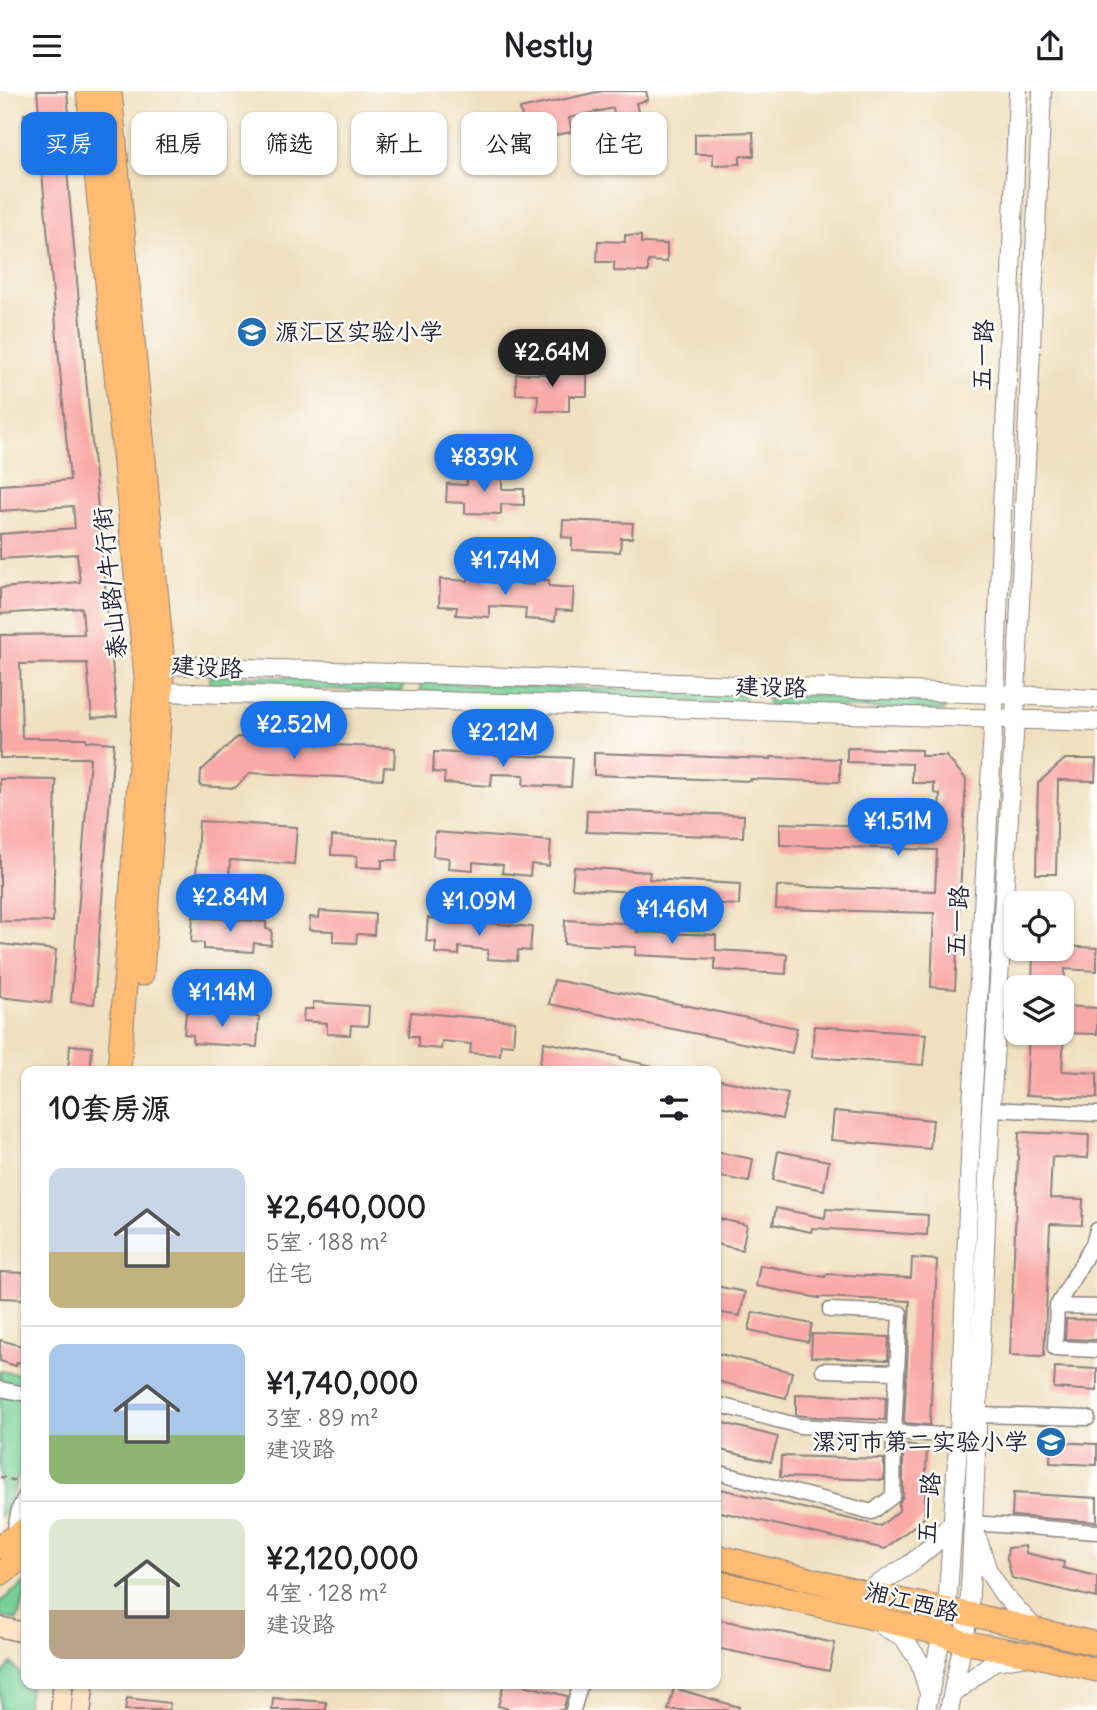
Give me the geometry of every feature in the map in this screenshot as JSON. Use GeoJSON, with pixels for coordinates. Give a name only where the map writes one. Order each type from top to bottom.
{"type":"FeatureCollection","features":[{"type":"Feature","properties":{"kind":"main road","name":"泰山路/牛行街"},"geometry":{"type":"LineString","coordinates":[[88,91],[157,678],[119,1066]]}},
{"type":"Feature","properties":{"kind":"main road","name":"泰山路/牛行街"},"geometry":{"type":"LineString","coordinates":[[110,91],[157,678],[135,1066]]}},
{"type":"Feature","properties":{"kind":"main road"},"geometry":{"type":"LineString","coordinates":[[0,1574],[18,1538]]}},
{"type":"Feature","properties":{"kind":"main road","name":"湘江西路"},"geometry":{"type":"LineString","coordinates":[[721,1557],[864,1593],[1097,1644]]}},
{"type":"Feature","properties":{"kind":"main road","name":"湘江西路"},"geometry":{"type":"LineString","coordinates":[[721,1583],[1097,1669]]}},
{"type":"Feature","properties":{"kind":"main road"},"geometry":{"type":"LineString","coordinates":[[0,1627],[21,1632]]}},
{"type":"Feature","properties":{"kind":"main road"},"geometry":{"type":"LineString","coordinates":[[81,1710],[83,1689]]}},
{"type":"Feature","properties":{"kind":"street","name":"五一路"},"geometry":{"type":"LineString","coordinates":[[958,1612],[954,1520],[972,1107],[994,718],[1018,91]]}},
{"type":"Feature","properties":{"kind":"street","name":"五一路"},"geometry":{"type":"LineString","coordinates":[[928,1702],[952,1638],[972,1523],[991,1109],[1015,719],[1041,91]]}},
{"type":"Feature","properties":{"kind":"street","name":"建设路"},"geometry":{"type":"LineString","coordinates":[[157,678],[412,674],[1097,699]]}},
{"type":"Feature","properties":{"kind":"street"},"geometry":{"type":"LineString","coordinates":[[412,674],[412,700]]}},
{"type":"Feature","properties":{"kind":"street","name":"建设路"},"geometry":{"type":"LineString","coordinates":[[157,678],[412,700],[1097,723]]}},
{"type":"Feature","properties":{"kind":"street"},"geometry":{"type":"LineString","coordinates":[[755,686],[755,711]]}},
{"type":"Feature","properties":{"kind":"street"},"geometry":{"type":"LineString","coordinates":[[972,1107],[1097,1114]]}},
{"type":"Feature","properties":{"kind":"street"},"geometry":{"type":"LineString","coordinates":[[1096,1239],[1057,1305],[1055,1348],[1097,1350]]}},
{"type":"Feature","properties":{"kind":"street"},"geometry":{"type":"LineString","coordinates":[[1057,1305],[1097,1307]]}},
{"type":"Feature","properties":{"kind":"street"},"geometry":{"type":"LineString","coordinates":[[721,1473],[872,1512],[893,1496],[900,1313],[830,1310]]}},
{"type":"Feature","properties":{"kind":"street"},"geometry":{"type":"LineString","coordinates":[[823,1370],[896,1372]]}},
{"type":"Feature","properties":{"kind":"street"},"geometry":{"type":"LineString","coordinates":[[0,1389],[21,1393]]}},
{"type":"Feature","properties":{"kind":"street"},"geometry":{"type":"LineString","coordinates":[[721,1405],[800,1426],[958,1436]]}},
{"type":"Feature","properties":{"kind":"street"},"geometry":{"type":"LineString","coordinates":[[978,1415],[1088,1418]]}},
{"type":"Feature","properties":{"kind":"street"},"geometry":{"type":"LineString","coordinates":[[18,1538],[21,1505]]}},
{"type":"Feature","properties":{"kind":"street"},"geometry":{"type":"LineString","coordinates":[[864,1593],[909,1565],[935,1543],[954,1520]]}},
{"type":"Feature","properties":{"kind":"street"},"geometry":{"type":"LineString","coordinates":[[1036,1630],[1004,1595],[988,1571],[972,1523],[1097,1532]]}},
{"type":"Feature","properties":{"kind":"street"},"geometry":{"type":"LineString","coordinates":[[869,1618],[903,1637],[919,1661],[928,1702]]}},
{"type":"Feature","properties":{"kind":"street","name":"五一路"},"geometry":{"type":"LineString","coordinates":[[951,1702],[952,1638]]}},
{"type":"Feature","properties":{"kind":"street"},"geometry":{"type":"LineString","coordinates":[[951,1702],[994,1661],[1032,1655]]}},
{"type":"Feature","properties":{"kind":"street"},"geometry":{"type":"LineString","coordinates":[[573,1710],[579,1689]]}},
{"type":"Feature","properties":{"kind":"path"},"geometry":{"type":"LineString","coordinates":[[0,1477],[21,1482]]}},
{"type":"Feature","properties":{"kind":"green space"},"geometry":{"type":"Polygon","coordinates":[[[210,675],[403,681],[402,692],[210,685],[210,675]]]}},
{"type":"Feature","properties":{"kind":"green space"},"geometry":{"type":"Polygon","coordinates":[[[421,682],[744,694],[744,704],[420,692],[421,682]]]}},
{"type":"Feature","properties":{"kind":"green space"},"geometry":{"type":"Polygon","coordinates":[[[768,694],[944,700],[944,711],[768,705],[768,694]]]}},
{"type":"Feature","properties":{"kind":"green space"},"geometry":{"type":"Polygon","coordinates":[[[0,1371],[21,1374],[21,1470],[0,1517],[0,1371]]]}},
{"type":"Feature","properties":{"kind":"green space"},"geometry":{"type":"Polygon","coordinates":[[[21,1586],[21,1608],[17,1620],[0,1617],[0,1602],[21,1586]]]}},
{"type":"Feature","properties":{"kind":"green space"},"geometry":{"type":"Polygon","coordinates":[[[11,1663],[21,1675],[21,1689],[30,1689],[26,1710],[0,1710],[0,1679],[11,1663]]]}},
{"type":"Feature","properties":{"kind":"building"},"geometry":{"type":"Polygon","coordinates":[[[37,91],[67,91],[69,112],[39,112],[37,91]]]}},
{"type":"Feature","properties":{"kind":"building"},"geometry":{"type":"Polygon","coordinates":[[[602,91],[646,91],[648,100],[636,103],[638,112],[614,112],[613,108],[595,112],[571,112],[571,132],[557,135],[557,112],[521,112],[520,109],[602,91]]]}},
{"type":"Feature","properties":{"kind":"building"},"geometry":{"type":"Polygon","coordinates":[[[753,132],[754,156],[740,156],[740,164],[713,165],[713,154],[695,154],[695,134],[753,132]]]}},
{"type":"Feature","properties":{"kind":"building"},"geometry":{"type":"Polygon","coordinates":[[[42,175],[67,175],[117,716],[92,718],[87,663],[20,664],[22,738],[86,738],[86,741],[114,743],[94,1004],[71,1002],[90,758],[0,758],[0,635],[84,634],[82,608],[0,614],[0,588],[80,582],[77,554],[0,559],[0,534],[75,528],[73,506],[0,511],[0,485],[70,480],[42,175]]]}},
{"type":"Feature","properties":{"kind":"building"},"geometry":{"type":"Polygon","coordinates":[[[625,235],[641,236],[641,243],[667,244],[667,262],[648,261],[648,272],[614,271],[614,262],[597,262],[598,241],[625,242],[625,235]]]}},
{"type":"Feature","properties":{"kind":"building"},"geometry":{"type":"Polygon","coordinates":[[[516,374],[587,374],[587,396],[569,396],[569,411],[537,411],[538,395],[516,394],[516,374]]]}},
{"type":"Feature","properties":{"kind":"building"},"geometry":{"type":"Polygon","coordinates":[[[467,474],[502,475],[502,489],[524,489],[524,505],[501,504],[501,514],[465,513],[465,503],[446,502],[447,484],[467,485],[467,474]]]}},
{"type":"Feature","properties":{"kind":"building"},"geometry":{"type":"Polygon","coordinates":[[[563,520],[633,523],[632,538],[621,538],[620,552],[572,550],[572,538],[562,537],[563,520]]]}},
{"type":"Feature","properties":{"kind":"building"},"geometry":{"type":"Polygon","coordinates":[[[468,575],[486,576],[486,582],[534,585],[534,580],[549,580],[549,586],[574,588],[572,611],[556,610],[555,621],[525,619],[526,608],[489,606],[489,617],[456,615],[457,607],[439,606],[440,579],[468,581],[468,575]]]}},
{"type":"Feature","properties":{"kind":"building"},"geometry":{"type":"Polygon","coordinates":[[[237,737],[316,740],[316,744],[395,748],[394,768],[384,767],[383,779],[250,773],[235,788],[200,786],[201,771],[237,737]]]}},
{"type":"Feature","properties":{"kind":"building"},"geometry":{"type":"Polygon","coordinates":[[[847,748],[921,750],[921,756],[946,756],[966,779],[955,989],[931,987],[934,913],[776,909],[777,886],[935,891],[937,850],[780,845],[780,823],[938,828],[940,794],[934,793],[934,783],[912,783],[912,764],[847,762],[847,748]]]}},
{"type":"Feature","properties":{"kind":"building"},"geometry":{"type":"Polygon","coordinates":[[[434,752],[573,758],[571,787],[523,785],[524,775],[492,774],[491,786],[444,783],[445,773],[433,772],[434,752]]]}},
{"type":"Feature","properties":{"kind":"building"},"geometry":{"type":"Polygon","coordinates":[[[594,753],[840,759],[840,782],[594,775],[594,753]]]}},
{"type":"Feature","properties":{"kind":"building"},"geometry":{"type":"Polygon","coordinates":[[[1065,759],[1096,759],[1095,781],[1058,780],[1056,874],[1036,874],[1038,783],[1065,759]]]}},
{"type":"Feature","properties":{"kind":"building"},"geometry":{"type":"Polygon","coordinates":[[[0,779],[56,780],[53,922],[0,921],[0,779]]]}},
{"type":"Feature","properties":{"kind":"building"},"geometry":{"type":"Polygon","coordinates":[[[587,810],[744,815],[743,837],[586,832],[587,810]]]}},
{"type":"Feature","properties":{"kind":"building"},"geometry":{"type":"Polygon","coordinates":[[[199,821],[297,827],[294,864],[230,860],[229,879],[196,877],[199,821]]]}},
{"type":"Feature","properties":{"kind":"building"},"geometry":{"type":"Polygon","coordinates":[[[435,832],[551,841],[549,866],[531,864],[530,876],[502,873],[503,865],[473,862],[473,870],[448,868],[449,858],[433,856],[435,832]]]}},
{"type":"Feature","properties":{"kind":"building"},"geometry":{"type":"Polygon","coordinates":[[[332,836],[398,839],[397,860],[382,860],[382,868],[356,867],[357,856],[331,855],[332,836]]]}},
{"type":"Feature","properties":{"kind":"building"},"geometry":{"type":"Polygon","coordinates":[[[574,867],[650,872],[649,879],[740,884],[739,905],[648,900],[648,893],[572,888],[574,867]]]}},
{"type":"Feature","properties":{"kind":"building"},"geometry":{"type":"Polygon","coordinates":[[[320,911],[375,914],[374,935],[357,934],[356,943],[333,942],[333,931],[309,930],[310,917],[319,918],[320,911]]]}},
{"type":"Feature","properties":{"kind":"building"},"geometry":{"type":"Polygon","coordinates":[[[193,917],[266,922],[266,929],[272,930],[271,945],[254,943],[253,952],[204,949],[204,943],[191,942],[193,917]]]}},
{"type":"Feature","properties":{"kind":"building"},"geometry":{"type":"Polygon","coordinates":[[[428,918],[532,927],[530,951],[518,950],[517,961],[488,959],[488,950],[459,947],[459,955],[435,953],[436,942],[426,941],[428,918]]]}},
{"type":"Feature","properties":{"kind":"building"},"geometry":{"type":"Polygon","coordinates":[[[565,920],[638,924],[637,932],[716,935],[716,950],[787,954],[786,974],[715,970],[715,959],[635,955],[636,947],[564,944],[565,920]]]}},
{"type":"Feature","properties":{"kind":"building"},"geometry":{"type":"Polygon","coordinates":[[[0,944],[56,950],[51,1003],[0,997],[0,944]]]}},
{"type":"Feature","properties":{"kind":"building"},"geometry":{"type":"Polygon","coordinates":[[[1074,947],[1097,948],[1097,971],[1065,969],[1065,975],[1032,975],[1033,961],[1074,961],[1074,947]]]}},
{"type":"Feature","properties":{"kind":"building"},"geometry":{"type":"Polygon","coordinates":[[[554,980],[797,1028],[792,1053],[549,1004],[554,980]]]}},
{"type":"Feature","properties":{"kind":"building"},"geometry":{"type":"Polygon","coordinates":[[[313,1002],[369,1006],[368,1026],[351,1025],[350,1035],[327,1034],[327,1023],[303,1021],[304,1009],[313,1009],[313,1002]]]}},
{"type":"Feature","properties":{"kind":"building"},"geometry":{"type":"Polygon","coordinates":[[[1074,1007],[1097,1008],[1097,1034],[1074,1033],[1074,1007]]]}},
{"type":"Feature","properties":{"kind":"building"},"geometry":{"type":"Polygon","coordinates":[[[186,1012],[259,1017],[257,1047],[193,1043],[193,1035],[184,1034],[186,1012]]]}},
{"type":"Feature","properties":{"kind":"building"},"geometry":{"type":"Polygon","coordinates":[[[411,1012],[515,1021],[513,1045],[501,1044],[500,1055],[470,1053],[471,1044],[442,1041],[441,1049],[418,1047],[418,1036],[409,1036],[411,1012]]]}},
{"type":"Feature","properties":{"kind":"building"},"geometry":{"type":"Polygon","coordinates":[[[814,1026],[926,1034],[923,1065],[812,1057],[814,1026]]]}},
{"type":"Feature","properties":{"kind":"building"},"geometry":{"type":"Polygon","coordinates":[[[544,1042],[653,1066],[539,1066],[544,1042]]]}},
{"type":"Feature","properties":{"kind":"building"},"geometry":{"type":"Polygon","coordinates":[[[70,1045],[92,1047],[90,1066],[68,1066],[70,1045]]]}},
{"type":"Feature","properties":{"kind":"building"},"geometry":{"type":"Polygon","coordinates":[[[1028,1045],[1063,1045],[1062,1071],[1097,1073],[1097,1098],[1026,1095],[1028,1045]]]}},
{"type":"Feature","properties":{"kind":"building"},"geometry":{"type":"Polygon","coordinates":[[[721,1080],[788,1094],[782,1119],[721,1106],[721,1080]]]}},
{"type":"Feature","properties":{"kind":"building"},"geometry":{"type":"Polygon","coordinates":[[[834,1111],[933,1120],[930,1149],[831,1140],[834,1111]]]}},
{"type":"Feature","properties":{"kind":"building"},"geometry":{"type":"Polygon","coordinates":[[[1019,1132],[1089,1135],[1088,1158],[1052,1157],[1050,1198],[1083,1199],[1082,1225],[1050,1224],[1044,1356],[1010,1355],[1019,1132]]]}},
{"type":"Feature","properties":{"kind":"building"},"geometry":{"type":"Polygon","coordinates":[[[778,1151],[829,1161],[824,1190],[773,1180],[778,1151]]]}},
{"type":"Feature","properties":{"kind":"building"},"geometry":{"type":"Polygon","coordinates":[[[721,1153],[753,1159],[749,1182],[721,1177],[721,1153]]]}},
{"type":"Feature","properties":{"kind":"building"},"geometry":{"type":"Polygon","coordinates":[[[776,1208],[825,1218],[826,1209],[928,1215],[927,1235],[812,1228],[811,1232],[773,1224],[776,1208]]]}},
{"type":"Feature","properties":{"kind":"building"},"geometry":{"type":"Polygon","coordinates":[[[721,1219],[747,1225],[742,1250],[721,1245],[721,1219]]]}},
{"type":"Feature","properties":{"kind":"building"},"geometry":{"type":"Polygon","coordinates":[[[912,1258],[937,1260],[930,1425],[904,1421],[910,1301],[819,1298],[756,1286],[760,1265],[825,1277],[826,1274],[911,1278],[912,1258]]]}},
{"type":"Feature","properties":{"kind":"building"},"geometry":{"type":"Polygon","coordinates":[[[0,1272],[21,1273],[21,1299],[0,1298],[0,1272]]]}},
{"type":"Feature","properties":{"kind":"building"},"geometry":{"type":"Polygon","coordinates":[[[721,1287],[745,1292],[740,1316],[721,1313],[721,1287]]]}},
{"type":"Feature","properties":{"kind":"building"},"geometry":{"type":"Polygon","coordinates":[[[753,1312],[812,1324],[808,1342],[749,1330],[753,1312]]]}},
{"type":"Feature","properties":{"kind":"building"},"geometry":{"type":"Polygon","coordinates":[[[1066,1319],[1097,1320],[1097,1340],[1065,1339],[1066,1319]]]}},
{"type":"Feature","properties":{"kind":"building"},"geometry":{"type":"Polygon","coordinates":[[[812,1334],[889,1337],[888,1360],[811,1357],[812,1334]]]}},
{"type":"Feature","properties":{"kind":"building"},"geometry":{"type":"Polygon","coordinates":[[[0,1340],[21,1346],[21,1363],[17,1362],[16,1366],[0,1361],[0,1340]]]}},
{"type":"Feature","properties":{"kind":"building"},"geometry":{"type":"Polygon","coordinates":[[[721,1354],[792,1372],[786,1398],[721,1382],[721,1354]]]}},
{"type":"Feature","properties":{"kind":"building"},"geometry":{"type":"Polygon","coordinates":[[[1055,1367],[1097,1369],[1097,1391],[1054,1388],[1055,1367]]]}},
{"type":"Feature","properties":{"kind":"building"},"geometry":{"type":"Polygon","coordinates":[[[796,1394],[886,1397],[885,1420],[796,1415],[796,1394]]]}},
{"type":"Feature","properties":{"kind":"building"},"geometry":{"type":"Polygon","coordinates":[[[721,1422],[778,1437],[771,1462],[721,1450],[721,1422]]]}},
{"type":"Feature","properties":{"kind":"building"},"geometry":{"type":"Polygon","coordinates":[[[1051,1442],[1097,1444],[1097,1465],[1050,1463],[1051,1442]]]}},
{"type":"Feature","properties":{"kind":"building"},"geometry":{"type":"Polygon","coordinates":[[[903,1445],[927,1447],[924,1518],[885,1549],[721,1512],[721,1489],[880,1526],[899,1511],[903,1496],[903,1445]]]}},
{"type":"Feature","properties":{"kind":"building"},"geometry":{"type":"Polygon","coordinates":[[[781,1456],[884,1459],[884,1480],[780,1477],[781,1456]]]}},
{"type":"Feature","properties":{"kind":"building"},"geometry":{"type":"Polygon","coordinates":[[[1013,1493],[1097,1498],[1097,1522],[1012,1516],[1013,1493]]]}},
{"type":"Feature","properties":{"kind":"building"},"geometry":{"type":"Polygon","coordinates":[[[1025,1546],[1026,1553],[1064,1562],[1063,1568],[1097,1576],[1097,1598],[1012,1578],[1007,1559],[1008,1548],[1025,1546]]]}},
{"type":"Feature","properties":{"kind":"building"},"geometry":{"type":"Polygon","coordinates":[[[721,1620],[835,1643],[829,1671],[721,1649],[721,1620]]]}},
{"type":"Feature","properties":{"kind":"building"},"geometry":{"type":"Polygon","coordinates":[[[502,1689],[539,1689],[567,1696],[563,1710],[513,1710],[498,1706],[502,1689]]]}},
{"type":"Feature","properties":{"kind":"building"},"geometry":{"type":"Polygon","coordinates":[[[674,1689],[739,1707],[738,1710],[668,1710],[674,1689]]]}},
{"type":"Feature","properties":{"kind":"building"},"geometry":{"type":"Polygon","coordinates":[[[127,1698],[170,1703],[169,1710],[125,1710],[127,1698]]]}},
{"type":"Feature","properties":{"kind":"building"},"geometry":{"type":"Polygon","coordinates":[[[273,1698],[326,1702],[326,1710],[272,1710],[273,1698]]]}},
{"type":"Feature","properties":{"kind":"place","name":"源汇区实验小学"},"geometry":{"type":"Point","coordinates":[252,332]}},
{"type":"Feature","properties":{"kind":"place","name":"漯河市第二实验小学"},"geometry":{"type":"Point","coordinates":[1051,1442]}}]}
